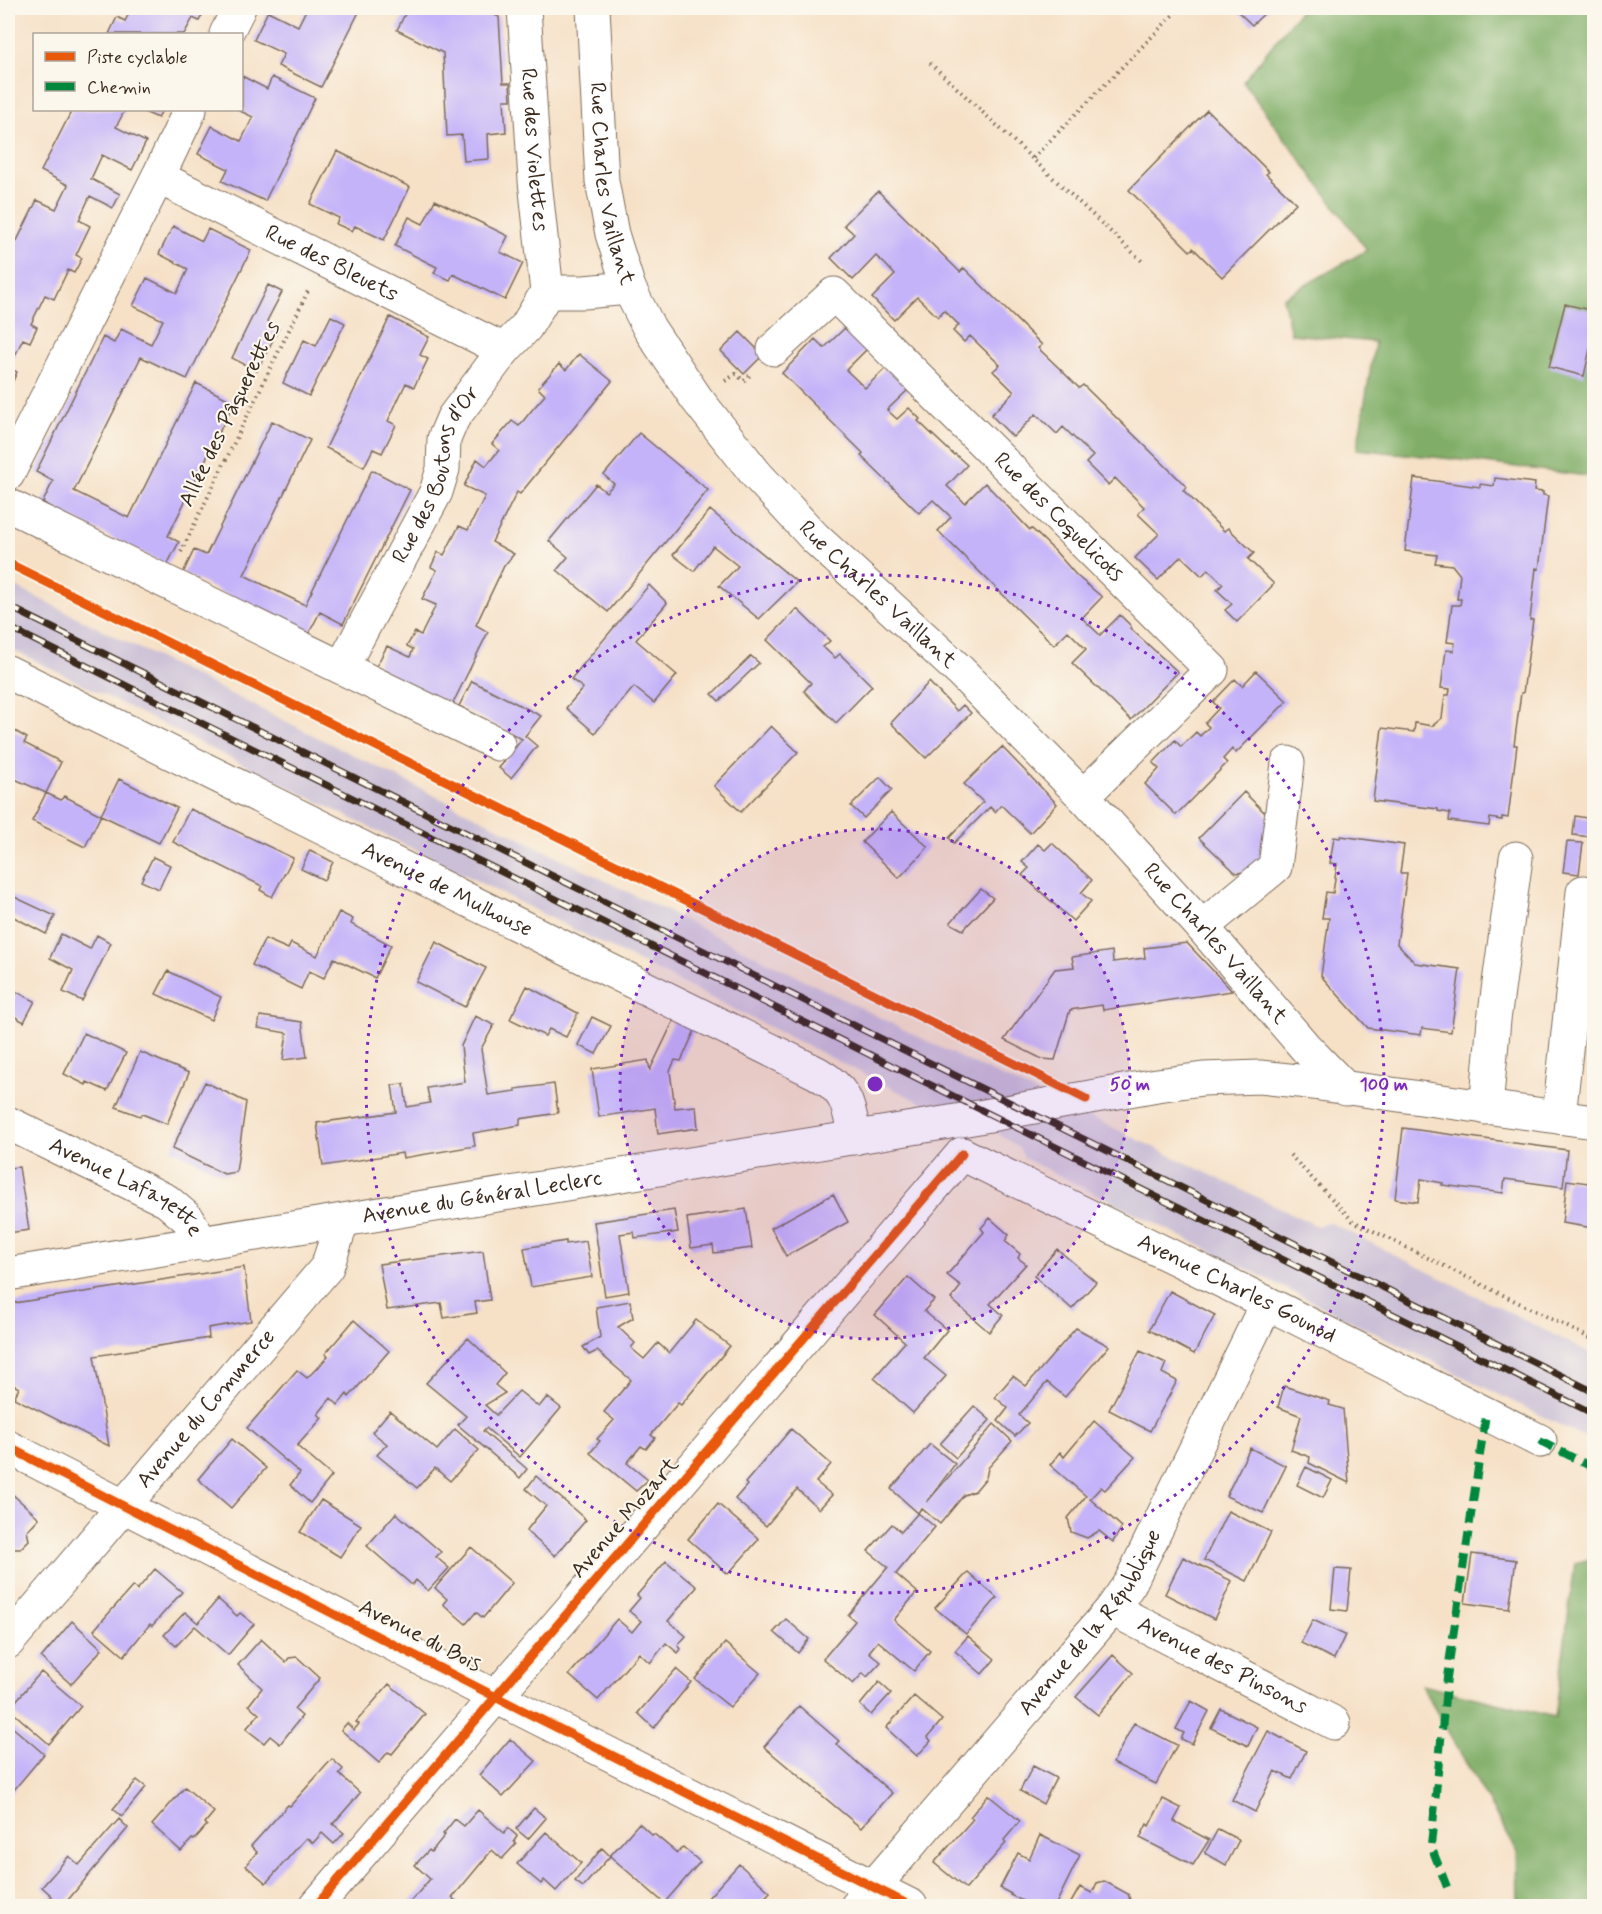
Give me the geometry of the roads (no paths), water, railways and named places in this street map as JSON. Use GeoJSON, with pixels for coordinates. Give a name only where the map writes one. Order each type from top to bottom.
{"type":"FeatureCollection","features":[{"type":"Feature","properties":{"kind":"street"},"geometry":{"type":"LineString","coordinates":[[226,33],[239,8]]}},
{"type":"Feature","properties":{"kind":"street","name":"Rue des Violettes"},"geometry":{"type":"LineString","coordinates":[[524,8],[535,181],[547,292]]}},
{"type":"Feature","properties":{"kind":"street","name":"Rue Charles Vaillant"},"geometry":{"type":"LineString","coordinates":[[593,8],[602,180],[612,234],[629,288],[649,328],[696,399],[756,474],[815,538],[960,671],[1083,796],[1202,927],[1305,1047],[1346,1089]]}},
{"type":"Feature","properties":{"kind":"street"},"geometry":{"type":"LineString","coordinates":[[8,474],[190,111]]}},
{"type":"Feature","properties":{"kind":"street","name":"Rue des Bleuets"},"geometry":{"type":"LineString","coordinates":[[158,177],[504,350]]}},
{"type":"Feature","properties":{"kind":"street"},"geometry":{"type":"LineString","coordinates":[[547,292],[584,292],[629,288]]}},
{"type":"Feature","properties":{"kind":"street","name":"Rue des Boutons d'Or"},"geometry":{"type":"LineString","coordinates":[[342,667],[436,492],[443,469],[444,439],[453,418],[504,350],[526,327],[547,292]]}},
{"type":"Feature","properties":{"kind":"street","name":"Rue des Coquelicots"},"geometry":{"type":"LineString","coordinates":[[774,349],[834,294],[1212,670],[1083,796]]}},
{"type":"Feature","properties":{"kind":"street"},"geometry":{"type":"LineString","coordinates":[[8,505],[498,744]]}},
{"type":"Feature","properties":{"kind":"street","name":"Avenue de Mulhouse"},"geometry":{"type":"LineString","coordinates":[[8,672],[823,1076],[838,1088],[845,1098],[855,1138]]}},
{"type":"Feature","properties":{"kind":"street"},"geometry":{"type":"LineString","coordinates":[[1202,927],[1275,867],[1288,763]]}},
{"type":"Feature","properties":{"kind":"street"},"geometry":{"type":"LineString","coordinates":[[1486,1108],[1494,1020],[1516,858]]}},
{"type":"Feature","properties":{"kind":"street"},"geometry":{"type":"LineString","coordinates":[[1559,1118],[1583,892]]}},
{"type":"Feature","properties":{"kind":"street","name":"Avenue du Général Leclerc"},"geometry":{"type":"LineString","coordinates":[[8,1274],[342,1222],[1203,1079],[1260,1077],[1594,1122]]}},
{"type":"Feature","properties":{"kind":"street"},"geometry":{"type":"LineString","coordinates":[[956,1121],[962,1154]]}},
{"type":"Feature","properties":{"kind":"street","name":"Avenue Lafayette"},"geometry":{"type":"LineString","coordinates":[[8,1123],[167,1201],[188,1219],[202,1244]]}},
{"type":"Feature","properties":{"kind":"street","name":"Avenue Charles Gounod"},"geometry":{"type":"LineString","coordinates":[[962,1154],[1267,1303],[1540,1441]]}},
{"type":"Feature","properties":{"kind":"street","name":"Avenue Mozart"},"geometry":{"type":"LineString","coordinates":[[316,1906],[962,1154]]}},
{"type":"Feature","properties":{"kind":"street","name":"Avenue du Commerce"},"geometry":{"type":"LineString","coordinates":[[8,1642],[327,1268],[342,1222]]}},
{"type":"Feature","properties":{"kind":"street","name":"Avenue de la République"},"geometry":{"type":"LineString","coordinates":[[865,1897],[1112,1610],[1130,1583],[1267,1303]]}},
{"type":"Feature","properties":{"kind":"street","name":"Avenue du Bois"},"geometry":{"type":"LineString","coordinates":[[8,1447],[496,1697],[865,1897],[911,1906]]}},
{"type":"Feature","properties":{"kind":"street","name":"Avenue des Pinsons"},"geometry":{"type":"LineString","coordinates":[[1112,1610],[1334,1723]]}},
{"type":"Feature","properties":{"kind":"railway"},"geometry":{"type":"LineString","coordinates":[[8,606],[1594,1392]]}},
{"type":"Feature","properties":{"kind":"railway"},"geometry":{"type":"LineString","coordinates":[[8,627],[1594,1414]]}}]}
